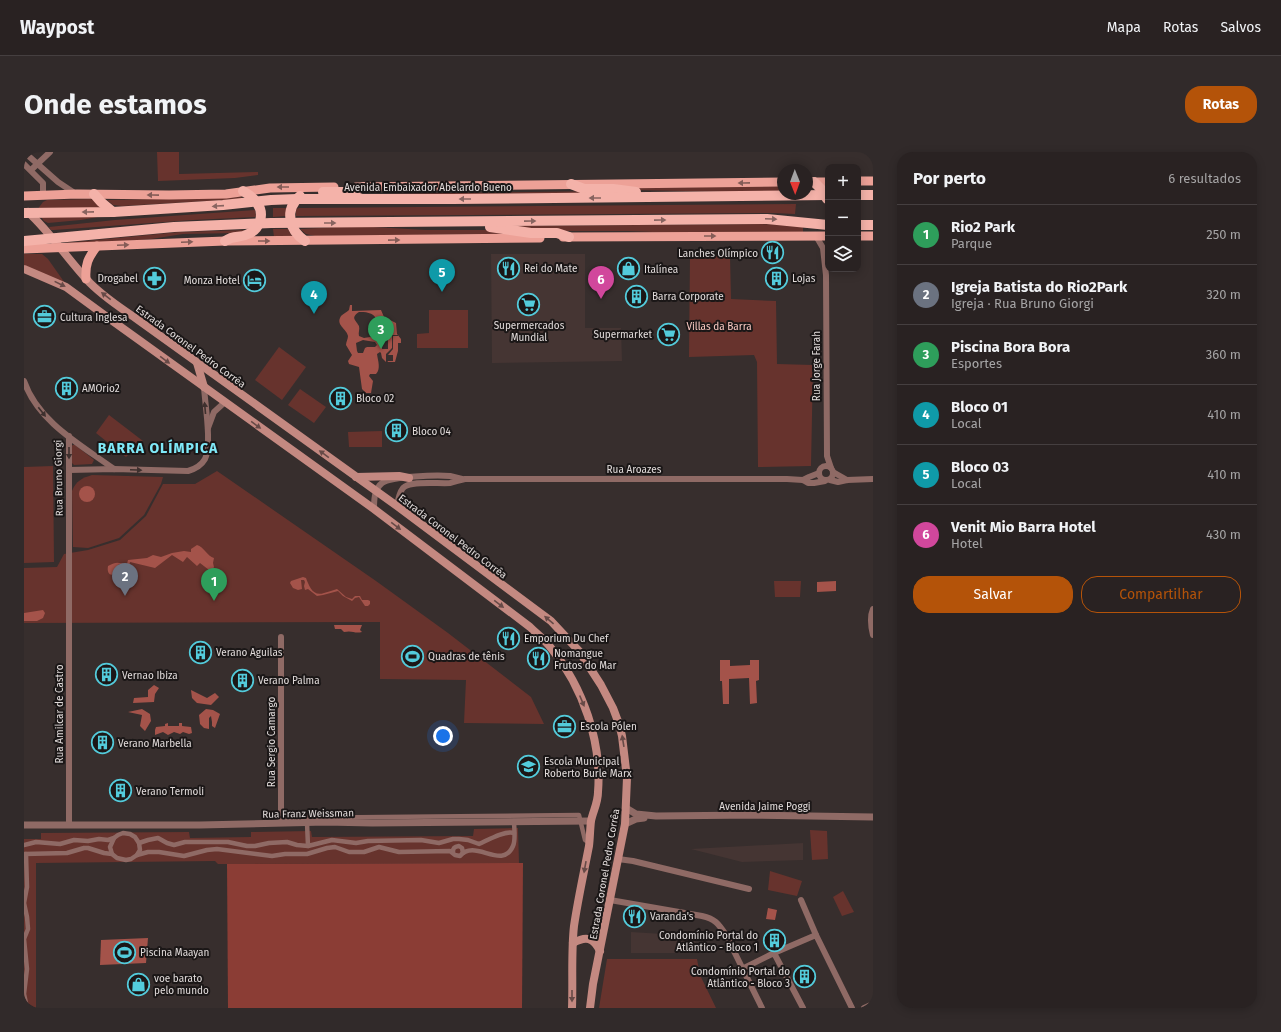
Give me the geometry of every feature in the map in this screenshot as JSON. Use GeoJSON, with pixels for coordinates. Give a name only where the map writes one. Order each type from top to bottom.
{"type":"FeatureCollection","features":[{"type":"Feature","properties":{"kind":"highway"},"geometry":{"type":"LineString","coordinates":[[571,184],[584,189],[613,189],[642,192],[697,192],[718,196]]}},
{"type":"Feature","properties":{"kind":"highway"},"geometry":{"type":"LineString","coordinates":[[813,185],[825,195]]}},
{"type":"Feature","properties":{"kind":"highway"},"geometry":{"type":"LineString","coordinates":[[305,241],[298,236],[291,223],[290,210],[297,199],[302,195],[311,192],[351,192],[364,187]]}},
{"type":"Feature","properties":{"kind":"highway"},"geometry":{"type":"LineString","coordinates":[[225,241],[233,236],[245,236],[250,234],[259,224],[261,211],[256,202],[243,191]]}},
{"type":"Feature","properties":{"kind":"highway"},"geometry":{"type":"LineString","coordinates":[[94,194],[113,212]]}},
{"type":"Feature","properties":{"kind":"highway"},"geometry":{"type":"LineString","coordinates":[[861,195],[873,195]]}},
{"type":"Feature","properties":{"kind":"highway","name":"Avenida Embaixador Abelardo Bueno"},"geometry":{"type":"LineString","coordinates":[[26,212],[113,212],[297,199],[718,196],[825,197]]}},
{"type":"Feature","properties":{"kind":"highway"},"geometry":{"type":"LineString","coordinates":[[24,240],[174,227],[291,223],[767,219],[825,225]]}},
{"type":"Feature","properties":{"kind":"highway"},"geometry":{"type":"LineString","coordinates":[[406,223],[436,227],[492,227],[531,233],[557,233],[569,237]]}},
{"type":"Feature","properties":{"kind":"highway"},"geometry":{"type":"LineString","coordinates":[[861,225],[873,225]]}},
{"type":"Feature","properties":{"kind":"main road"},"geometry":{"type":"LineString","coordinates":[[861,182],[873,181]]}},
{"type":"Feature","properties":{"kind":"main road","name":"Avenida Embaixador Abelardo Bueno"},"geometry":{"type":"LineString","coordinates":[[24,196],[77,194],[169,196],[226,194],[270,188],[777,182]]}},
{"type":"Feature","properties":{"kind":"main road"},"geometry":{"type":"LineString","coordinates":[[813,182],[825,182]]}},
{"type":"Feature","properties":{"kind":"main road","name":"Estrada Coronel Pedro Corrêa"},"geometry":{"type":"LineString","coordinates":[[26,212],[53,238],[86,278],[108,298],[397,506],[551,621],[579,651],[601,685],[613,708],[622,736],[627,772],[625,824],[592,990],[590,1008]]}},
{"type":"Feature","properties":{"kind":"main road"},"geometry":{"type":"LineString","coordinates":[[24,249],[225,241],[825,236]]}},
{"type":"Feature","properties":{"kind":"main road"},"geometry":{"type":"LineString","coordinates":[[861,236],[873,236]]}},
{"type":"Feature","properties":{"kind":"main road"},"geometry":{"type":"LineString","coordinates":[[86,278],[87,263],[96,246]]}},
{"type":"Feature","properties":{"kind":"main road","name":"Estrada Coronel Pedro Corrêa"},"geometry":{"type":"LineString","coordinates":[[24,269],[58,283],[72,291],[374,509],[530,627],[551,648],[575,685],[587,713],[593,732],[599,770],[597,802],[591,821],[590,843],[574,925],[572,1008]]}},
{"type":"Feature","properties":{"kind":"main road"},"geometry":{"type":"LineString","coordinates":[[197,362],[204,387]]}},
{"type":"Feature","properties":{"kind":"main road"},"geometry":{"type":"LineString","coordinates":[[356,477],[393,476],[409,478]]}},
{"type":"Feature","properties":{"kind":"main road"},"geometry":{"type":"LineString","coordinates":[[573,943],[583,939],[590,939],[595,943],[600,951]]}},
{"type":"Feature","properties":{"kind":"street"},"geometry":{"type":"LineString","coordinates":[[24,152],[58,182],[77,194]]}},
{"type":"Feature","properties":{"kind":"street"},"geometry":{"type":"LineString","coordinates":[[31,170],[50,152]]}},
{"type":"Feature","properties":{"kind":"street"},"geometry":{"type":"LineString","coordinates":[[24,164],[43,183],[44,195]]}},
{"type":"Feature","properties":{"kind":"street","name":"Rua Jorge Farah"},"geometry":{"type":"LineString","coordinates":[[816,236],[823,248],[826,275],[827,456],[832,470]]}},
{"type":"Feature","properties":{"kind":"street","name":"Rua Bruno Giorgi"},"geometry":{"type":"LineString","coordinates":[[24,381],[27,389],[44,416],[69,436],[69,603]]}},
{"type":"Feature","properties":{"kind":"street"},"geometry":{"type":"LineString","coordinates":[[69,470],[114,469],[188,471],[195,469],[203,462],[208,449],[204,387]]}},
{"type":"Feature","properties":{"kind":"street"},"geometry":{"type":"LineString","coordinates":[[207,429],[214,412],[224,402]]}},
{"type":"Feature","properties":{"kind":"street"},"geometry":{"type":"LineString","coordinates":[[69,436],[114,469]]}},
{"type":"Feature","properties":{"kind":"street","name":"Rua Jorge Farah"},"geometry":{"type":"LineString","coordinates":[[820,471],[827,456]]}},
{"type":"Feature","properties":{"kind":"street"},"geometry":{"type":"LineString","coordinates":[[832,470],[833,477],[828,480],[820,477],[820,471],[827,466],[847,480]]}},
{"type":"Feature","properties":{"kind":"street","name":"Rua Aroazes"},"geometry":{"type":"LineString","coordinates":[[803,480],[820,471]]}},
{"type":"Feature","properties":{"kind":"street","name":"Rua Aroazes"},"geometry":{"type":"LineString","coordinates":[[376,491],[384,482],[409,478],[450,476],[464,479],[803,480],[808,483],[828,480],[841,482],[847,480],[873,479]]}},
{"type":"Feature","properties":{"kind":"street","name":"Rua Aroazes"},"geometry":{"type":"LineString","coordinates":[[397,506],[399,494],[406,485],[451,482],[464,479]]}},
{"type":"Feature","properties":{"kind":"street"},"geometry":{"type":"LineString","coordinates":[[374,509],[374,497],[376,491]]}},
{"type":"Feature","properties":{"kind":"street","name":"Rua Amilcar de Castro"},"geometry":{"type":"LineString","coordinates":[[69,603],[69,825]]}},
{"type":"Feature","properties":{"kind":"street"},"geometry":{"type":"LineString","coordinates":[[873,609],[871,613],[873,635]]}},
{"type":"Feature","properties":{"kind":"street","name":"Rua Sergio Camargo"},"geometry":{"type":"LineString","coordinates":[[281,636],[281,821]]}},
{"type":"Feature","properties":{"kind":"street","name":"Avenida Jaime Poggi"},"geometry":{"type":"LineString","coordinates":[[626,808],[636,814],[656,816]]}},
{"type":"Feature","properties":{"kind":"street"},"geometry":{"type":"LineString","coordinates":[[281,821],[579,815],[579,821],[585,840],[590,843]]}},
{"type":"Feature","properties":{"kind":"street","name":"Avenida Jaime Poggi"},"geometry":{"type":"LineString","coordinates":[[625,824],[636,818],[656,816],[754,815],[873,817]]}},
{"type":"Feature","properties":{"kind":"street","name":"Rua Franz Weissman"},"geometry":{"type":"LineString","coordinates":[[24,825],[281,821],[307,823],[372,823],[591,821]]}},
{"type":"Feature","properties":{"kind":"street"},"geometry":{"type":"LineString","coordinates":[[137,854],[159,852],[184,856],[217,849],[272,856],[285,854],[307,854],[334,847],[349,852],[364,852],[379,847],[399,852],[450,851],[455,856],[460,856],[465,851],[474,850],[494,856],[501,856],[507,854],[514,846],[514,821]]}},
{"type":"Feature","properties":{"kind":"street"},"geometry":{"type":"LineString","coordinates":[[307,823],[308,846]]}},
{"type":"Feature","properties":{"kind":"street"},"geometry":{"type":"LineString","coordinates":[[139,843],[158,838],[167,844],[174,845],[185,842],[228,842],[255,846],[269,843],[287,842],[308,846],[332,840],[356,843],[368,841],[421,840],[439,843],[453,839],[468,840],[479,844],[509,832],[514,833]]}},
{"type":"Feature","properties":{"kind":"street"},"geometry":{"type":"LineString","coordinates":[[24,845],[36,842],[60,844],[74,840],[108,840],[123,833],[130,834],[135,837],[139,843],[140,850],[131,859],[126,860],[117,858],[112,854],[88,848],[67,853],[25,854],[27,887],[24,902],[28,929],[24,939],[27,969],[24,994],[27,1008]]}},
{"type":"Feature","properties":{"kind":"street"},"geometry":{"type":"LineString","coordinates":[[112,854],[110,847],[114,838]]}},
{"type":"Feature","properties":{"kind":"street"},"geometry":{"type":"LineString","coordinates":[[452,852],[455,847],[459,846],[462,848],[463,853]]}},
{"type":"Feature","properties":{"kind":"street"},"geometry":{"type":"LineString","coordinates":[[618,859],[633,861],[749,889]]}},
{"type":"Feature","properties":{"kind":"street"},"geometry":{"type":"LineString","coordinates":[[610,900],[712,918],[719,924],[726,934],[744,968],[762,1008]]}},
{"type":"Feature","properties":{"kind":"street"},"geometry":{"type":"LineString","coordinates":[[801,900],[816,935],[852,1008]]}},
{"type":"Feature","properties":{"kind":"street"},"geometry":{"type":"LineString","coordinates":[[744,968],[816,935]]}},
{"type":"Feature","properties":{"kind":"street"},"geometry":{"type":"LineString","coordinates":[[774,954],[803,1008]]}},
{"type":"Feature","properties":{"kind":"street"},"geometry":{"type":"LineString","coordinates":[[864,1008],[873,1004]]}},
{"type":"Feature","properties":{"kind":"shaded area","name":"Supermercados Mundial"},"geometry":{"type":"Polygon","coordinates":[[[491,254],[585,254],[585,328],[621,328],[622,361],[492,363],[491,254]]]}},
{"type":"Feature","properties":{"kind":"shaded area"},"geometry":{"type":"Polygon","coordinates":[[[350,305],[352,305],[352,311],[381,310],[384,317],[396,323],[397,334],[401,339],[401,343],[398,343],[398,351],[395,362],[386,362],[382,358],[380,352],[377,354],[379,365],[378,372],[376,374],[370,374],[369,376],[373,381],[371,393],[366,393],[362,389],[359,367],[349,364],[348,361],[352,355],[346,345],[348,336],[339,322],[341,316],[349,310],[350,305]],[[359,312],[354,317],[359,326],[359,336],[364,338],[377,337],[375,317],[369,313],[359,312]],[[363,340],[356,343],[358,353],[363,353],[367,347],[375,347],[377,345],[375,342],[363,340]]]}},
{"type":"Feature","properties":{"kind":"shaded area"},"geometry":{"type":"Polygon","coordinates":[[[84,486],[90,486],[95,491],[93,500],[90,502],[84,502],[79,497],[79,491],[84,486]]]}},
{"type":"Feature","properties":{"kind":"shaded area"},"geometry":{"type":"Polygon","coordinates":[[[197,545],[214,558],[213,569],[209,570],[200,563],[197,566],[187,557],[183,562],[172,555],[155,568],[130,562],[129,566],[126,568],[119,564],[118,569],[112,575],[108,572],[108,566],[114,563],[127,564],[128,560],[147,558],[153,555],[161,557],[184,551],[191,552],[191,549],[197,545]]]}},
{"type":"Feature","properties":{"kind":"shaded area"},"geometry":{"type":"Polygon","coordinates":[[[303,577],[306,578],[314,592],[320,594],[337,589],[346,597],[352,599],[355,596],[360,596],[362,600],[370,601],[370,604],[365,606],[359,597],[352,601],[343,596],[338,591],[317,596],[308,589],[305,590],[304,580],[301,580],[302,589],[298,590],[293,588],[290,583],[291,581],[303,577]]]}},
{"type":"Feature","properties":{"kind":"shaded area"},"geometry":{"type":"Polygon","coordinates":[[[836,581],[836,591],[817,592],[817,582],[836,581]]]}},
{"type":"Feature","properties":{"kind":"shaded area"},"geometry":{"type":"Polygon","coordinates":[[[43,610],[45,613],[43,618],[37,621],[24,621],[24,613],[43,610]]]}},
{"type":"Feature","properties":{"kind":"shaded area"},"geometry":{"type":"Polygon","coordinates":[[[334,625],[362,625],[360,630],[362,632],[344,632],[341,629],[335,629],[334,625]]]}},
{"type":"Feature","properties":{"kind":"shaded area"},"geometry":{"type":"Polygon","coordinates":[[[720,660],[730,660],[730,666],[750,665],[750,660],[759,660],[759,680],[756,681],[757,703],[750,704],[749,678],[729,679],[729,704],[723,704],[722,681],[720,681],[720,660]]]}},
{"type":"Feature","properties":{"kind":"shaded area"},"geometry":{"type":"Polygon","coordinates":[[[154,685],[159,688],[155,694],[154,702],[133,703],[134,698],[148,697],[148,690],[154,685]]]}},
{"type":"Feature","properties":{"kind":"shaded area"},"geometry":{"type":"Polygon","coordinates":[[[191,690],[207,698],[215,693],[219,697],[211,705],[197,703],[192,698],[191,690]]]}},
{"type":"Feature","properties":{"kind":"shaded area"},"geometry":{"type":"Polygon","coordinates":[[[142,709],[150,714],[151,721],[145,731],[140,726],[142,715],[128,712],[142,709]]]}},
{"type":"Feature","properties":{"kind":"shaded area"},"geometry":{"type":"Polygon","coordinates":[[[206,709],[213,710],[220,714],[215,728],[212,726],[211,716],[209,718],[209,729],[204,728],[200,724],[199,715],[206,709]]]}},
{"type":"Feature","properties":{"kind":"shaded area"},"geometry":{"type":"Polygon","coordinates":[[[168,723],[168,726],[179,726],[179,723],[182,723],[182,726],[191,727],[192,733],[189,734],[183,732],[180,734],[174,732],[168,735],[163,732],[155,735],[156,727],[165,726],[165,724],[168,723]]]}},
{"type":"Feature","properties":{"kind":"shaded area"},"geometry":{"type":"Polygon","coordinates":[[[803,843],[803,860],[742,862],[691,849],[803,843]]]}},
{"type":"Feature","properties":{"kind":"shaded area"},"geometry":{"type":"Polygon","coordinates":[[[523,863],[522,1008],[228,1008],[227,864],[523,863]]]}},
{"type":"Feature","properties":{"kind":"shaded area"},"geometry":{"type":"Polygon","coordinates":[[[768,908],[777,910],[775,920],[766,919],[768,908]]]}},
{"type":"Feature","properties":{"kind":"shaded area"},"geometry":{"type":"Polygon","coordinates":[[[631,932],[695,936],[696,953],[631,953],[631,932]]]}},
{"type":"Feature","properties":{"kind":"shaded area","name":"Piscina Maayan"},"geometry":{"type":"Polygon","coordinates":[[[148,938],[146,963],[100,965],[101,940],[148,938]]]}},
{"type":"Feature","properties":{"kind":"green space"},"geometry":{"type":"Polygon","coordinates":[[[157,152],[179,152],[179,174],[258,172],[258,175],[235,178],[158,181],[157,152]]]}},
{"type":"Feature","properties":{"kind":"green space"},"geometry":{"type":"Polygon","coordinates":[[[777,186],[777,193],[633,190],[630,188],[777,186]]]}},
{"type":"Feature","properties":{"kind":"green space"},"geometry":{"type":"Polygon","coordinates":[[[606,191],[621,193],[311,195],[606,191]]]}},
{"type":"Feature","properties":{"kind":"green space"},"geometry":{"type":"Polygon","coordinates":[[[241,197],[242,199],[122,206],[113,205],[107,200],[241,197]]]}},
{"type":"Feature","properties":{"kind":"green space"},"geometry":{"type":"Polygon","coordinates":[[[91,199],[101,208],[37,210],[43,202],[47,200],[91,199]]]}},
{"type":"Feature","properties":{"kind":"green space"},"geometry":{"type":"Polygon","coordinates":[[[796,204],[795,214],[296,216],[296,209],[299,208],[796,204]]]}},
{"type":"Feature","properties":{"kind":"green space"},"geometry":{"type":"Polygon","coordinates":[[[273,208],[287,208],[286,216],[273,217],[273,208]]]}},
{"type":"Feature","properties":{"kind":"green space"},"geometry":{"type":"Polygon","coordinates":[[[255,210],[255,217],[54,230],[51,230],[49,227],[115,220],[255,210]]]}},
{"type":"Feature","properties":{"kind":"green space"},"geometry":{"type":"Polygon","coordinates":[[[109,215],[81,220],[48,223],[41,217],[109,215]]]}},
{"type":"Feature","properties":{"kind":"green space"},"geometry":{"type":"Polygon","coordinates":[[[779,224],[803,227],[803,232],[679,233],[627,231],[536,231],[511,226],[779,224]]]}},
{"type":"Feature","properties":{"kind":"green space"},"geometry":{"type":"Polygon","coordinates":[[[356,226],[426,230],[493,230],[520,234],[315,236],[306,234],[300,229],[356,226]]]}},
{"type":"Feature","properties":{"kind":"green space"},"geometry":{"type":"Polygon","coordinates":[[[273,229],[288,229],[292,236],[274,237],[273,229]]]}},
{"type":"Feature","properties":{"kind":"green space"},"geometry":{"type":"Polygon","coordinates":[[[245,230],[239,233],[183,234],[151,239],[94,244],[65,243],[179,232],[245,230]]]}},
{"type":"Feature","properties":{"kind":"green space"},"geometry":{"type":"Polygon","coordinates":[[[24,254],[42,254],[48,259],[67,286],[24,265],[24,254]]]}},
{"type":"Feature","properties":{"kind":"green space","name":"Villas da Barra"},"geometry":{"type":"Polygon","coordinates":[[[690,255],[730,256],[731,299],[776,301],[777,364],[813,365],[811,466],[758,467],[757,362],[754,355],[689,357],[690,255]]]}},
{"type":"Feature","properties":{"kind":"green space"},"geometry":{"type":"Polygon","coordinates":[[[429,310],[468,310],[468,348],[417,348],[417,334],[429,333],[429,310]]]}},
{"type":"Feature","properties":{"kind":"green space"},"geometry":{"type":"Polygon","coordinates":[[[279,347],[306,367],[282,400],[255,380],[279,347]]]}},
{"type":"Feature","properties":{"kind":"green space"},"geometry":{"type":"Polygon","coordinates":[[[300,389],[326,407],[314,423],[288,405],[300,389]]]}},
{"type":"Feature","properties":{"kind":"green space"},"geometry":{"type":"Polygon","coordinates":[[[109,415],[143,441],[126,457],[96,433],[109,415]]]}},
{"type":"Feature","properties":{"kind":"green space"},"geometry":{"type":"Polygon","coordinates":[[[382,431],[382,447],[349,447],[348,432],[382,431]]]}},
{"type":"Feature","properties":{"kind":"green space"},"geometry":{"type":"Polygon","coordinates":[[[73,445],[94,460],[92,464],[74,465],[71,462],[71,446],[73,445]]]}},
{"type":"Feature","properties":{"kind":"green space"},"geometry":{"type":"Polygon","coordinates":[[[53,466],[54,562],[24,563],[24,467],[53,466]]]}},
{"type":"Feature","properties":{"kind":"green space"},"geometry":{"type":"Polygon","coordinates":[[[217,471],[376,581],[448,633],[531,697],[544,724],[464,723],[466,680],[380,679],[380,622],[24,623],[24,568],[57,567],[64,554],[88,550],[120,540],[146,516],[163,484],[195,484],[217,471]]]}},
{"type":"Feature","properties":{"kind":"green space"},"geometry":{"type":"Polygon","coordinates":[[[92,475],[163,477],[161,484],[144,515],[119,538],[88,548],[73,547],[72,491],[80,480],[92,475]]]}},
{"type":"Feature","properties":{"kind":"green space"},"geometry":{"type":"Polygon","coordinates":[[[774,581],[801,581],[800,597],[775,597],[774,581]]]}},
{"type":"Feature","properties":{"kind":"green space"},"geometry":{"type":"Polygon","coordinates":[[[518,828],[519,863],[218,864],[215,861],[36,863],[36,1008],[24,1008],[24,839],[41,839],[41,833],[189,832],[190,838],[251,837],[251,832],[311,831],[312,837],[473,836],[474,829],[518,828]]]}},
{"type":"Feature","properties":{"kind":"green space"},"geometry":{"type":"Polygon","coordinates":[[[810,830],[827,831],[828,859],[812,860],[810,830]]]}},
{"type":"Feature","properties":{"kind":"green space"},"geometry":{"type":"Polygon","coordinates":[[[770,871],[802,881],[797,896],[768,890],[770,871]]]}},
{"type":"Feature","properties":{"kind":"green space"},"geometry":{"type":"Polygon","coordinates":[[[843,891],[854,912],[842,916],[833,897],[843,891]]]}},
{"type":"Feature","properties":{"kind":"green space"},"geometry":{"type":"Polygon","coordinates":[[[607,959],[697,959],[700,975],[716,1008],[599,1008],[607,959]]]}},
{"type":"Feature","properties":{"kind":"pier"},"geometry":{"type":"Polygon","coordinates":[[[386,326],[392,326],[393,332],[387,333],[386,335],[398,335],[393,336],[393,349],[388,355],[393,355],[393,361],[388,361],[387,363],[386,354],[392,348],[392,336],[383,336],[383,339],[388,339],[388,349],[382,349],[382,335],[385,335],[386,326]]]}},
{"type":"Feature","properties":{"kind":"place","name":"Lanches Olímpico"},"geometry":{"type":"Point","coordinates":[773,253]}},
{"type":"Feature","properties":{"kind":"place","name":"Rei do Mate"},"geometry":{"type":"Point","coordinates":[508,268]}},
{"type":"Feature","properties":{"kind":"place","name":"Italínea"},"geometry":{"type":"Point","coordinates":[628,269]}},
{"type":"Feature","properties":{"kind":"place","name":"Drogabel"},"geometry":{"type":"Point","coordinates":[154,278]}},
{"type":"Feature","properties":{"kind":"place","name":"Lojas"},"geometry":{"type":"Point","coordinates":[776,278]}},
{"type":"Feature","properties":{"kind":"place","name":"Monza Hotel"},"geometry":{"type":"Point","coordinates":[255,280]}},
{"type":"Feature","properties":{"kind":"place","name":"Bloco 03"},"geometry":{"type":"Point","coordinates":[442,292]}},
{"type":"Feature","properties":{"kind":"place","name":"Barra Corporate"},"geometry":{"type":"Point","coordinates":[637,296]}},
{"type":"Feature","properties":{"kind":"place","name":"Venit Mio Barra Hotel"},"geometry":{"type":"Point","coordinates":[601,299]}},
{"type":"Feature","properties":{"kind":"place","name":"Supermercados Mundial"},"geometry":{"type":"Point","coordinates":[529,305]}},
{"type":"Feature","properties":{"kind":"place","name":"Bloco 01"},"geometry":{"type":"Point","coordinates":[314,314]}},
{"type":"Feature","properties":{"kind":"place","name":"Cultura Inglesa"},"geometry":{"type":"Point","coordinates":[45,317]}},
{"type":"Feature","properties":{"kind":"place","name":"Supermarket"},"geometry":{"type":"Point","coordinates":[668,334]}},
{"type":"Feature","properties":{"kind":"place","name":"Piscina Bora Bora"},"geometry":{"type":"Point","coordinates":[381,349]}},
{"type":"Feature","properties":{"kind":"place","name":"AMOrio2"},"geometry":{"type":"Point","coordinates":[67,388]}},
{"type":"Feature","properties":{"kind":"place","name":"Bloco 02"},"geometry":{"type":"Point","coordinates":[341,398]}},
{"type":"Feature","properties":{"kind":"place","name":"Bloco 04"},"geometry":{"type":"Point","coordinates":[397,431]}},
{"type":"Feature","properties":{"kind":"place","name":"Igreja Batista do Rio2Park"},"geometry":{"type":"Point","coordinates":[125,596]}},
{"type":"Feature","properties":{"kind":"place","name":"Rio2 Park"},"geometry":{"type":"Point","coordinates":[214,601]}},
{"type":"Feature","properties":{"kind":"place","name":"Emporium Du Chef"},"geometry":{"type":"Point","coordinates":[509,638]}},
{"type":"Feature","properties":{"kind":"place","name":"Verano Aguilas"},"geometry":{"type":"Point","coordinates":[200,652]}},
{"type":"Feature","properties":{"kind":"place","name":"Quadras de tênis"},"geometry":{"type":"Point","coordinates":[412,656]}},
{"type":"Feature","properties":{"kind":"place","name":"Nomangue Frutos do Mar"},"geometry":{"type":"Point","coordinates":[539,659]}},
{"type":"Feature","properties":{"kind":"place","name":"Vernao Ibiza"},"geometry":{"type":"Point","coordinates":[107,675]}},
{"type":"Feature","properties":{"kind":"place","name":"Verano Palma"},"geometry":{"type":"Point","coordinates":[242,680]}},
{"type":"Feature","properties":{"kind":"place","name":"Escola Pólen"},"geometry":{"type":"Point","coordinates":[565,726]}},
{"type":"Feature","properties":{"kind":"place","name":"Verano Marbella"},"geometry":{"type":"Point","coordinates":[103,743]}},
{"type":"Feature","properties":{"kind":"place","name":"Escola Municipal Roberto Burle Marx"},"geometry":{"type":"Point","coordinates":[529,767]}},
{"type":"Feature","properties":{"kind":"place","name":"Verano Termoli"},"geometry":{"type":"Point","coordinates":[121,791]}},
{"type":"Feature","properties":{"kind":"place","name":"Varanda's"},"geometry":{"type":"Point","coordinates":[634,916]}},
{"type":"Feature","properties":{"kind":"place","name":"Condomínio Portal do Atlântico - Bloco 1"},"geometry":{"type":"Point","coordinates":[774,941]}},
{"type":"Feature","properties":{"kind":"place","name":"Piscina Maayan"},"geometry":{"type":"Point","coordinates":[124,952]}},
{"type":"Feature","properties":{"kind":"place","name":"Condomínio Portal do Atlântico - Bloco 3"},"geometry":{"type":"Point","coordinates":[805,977]}},
{"type":"Feature","properties":{"kind":"place","name":"voe barato pelo mundo"},"geometry":{"type":"Point","coordinates":[139,984]}},
{"type":"Feature","properties":{"kind":"district","name":"BARRA OLÍMPICA"},"geometry":{"type":"Point","coordinates":[158,448]}}]}
